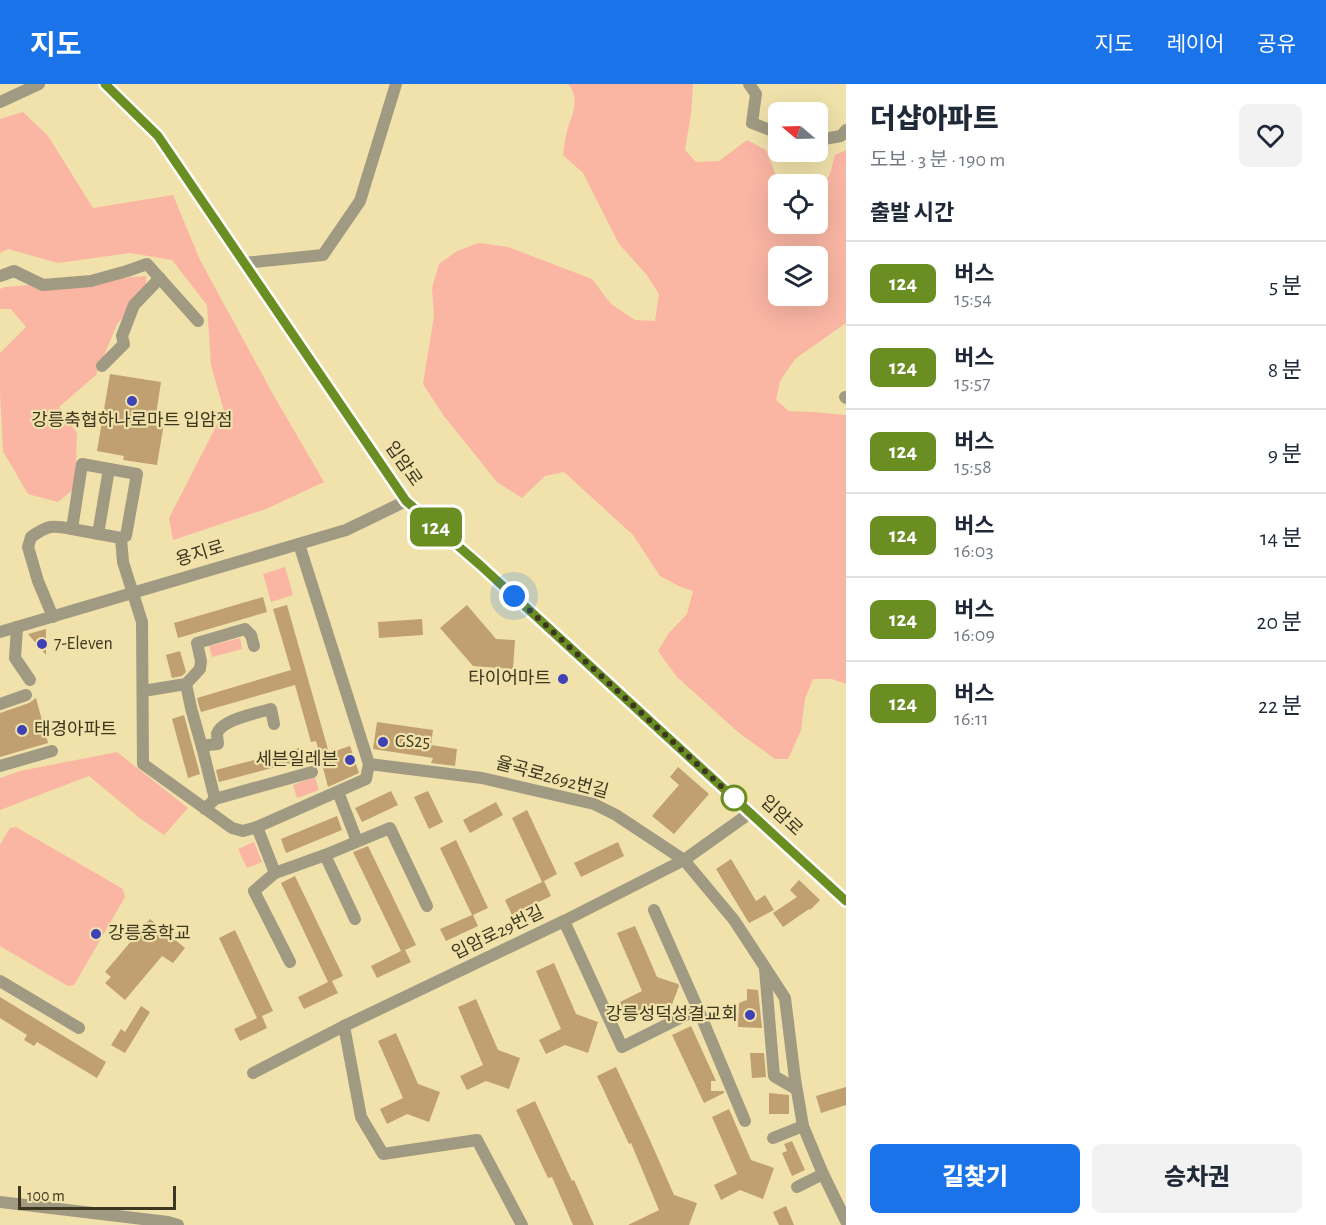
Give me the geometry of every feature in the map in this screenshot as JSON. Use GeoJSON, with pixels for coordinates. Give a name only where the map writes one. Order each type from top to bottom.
{"type":"FeatureCollection","features":[{"type":"Feature","properties":{"kind":"street"},"geometry":{"type":"LineString","coordinates":[[0,102],[39,84]]}},
{"type":"Feature","properties":{"kind":"street","name":"입암로"},"geometry":{"type":"LineString","coordinates":[[105,84],[158,136],[406,501],[480,565],[846,901]]}},
{"type":"Feature","properties":{"kind":"street"},"geometry":{"type":"LineString","coordinates":[[244,263],[323,255],[360,201],[396,84]]}},
{"type":"Feature","properties":{"kind":"street"},"geometry":{"type":"LineString","coordinates":[[749,84],[756,94],[752,123],[768,129]]}},
{"type":"Feature","properties":{"kind":"street"},"geometry":{"type":"LineString","coordinates":[[828,138],[841,136],[846,130]]}},
{"type":"Feature","properties":{"kind":"street"},"geometry":{"type":"LineString","coordinates":[[0,276],[14,271],[43,285],[91,280],[147,264],[198,321]]}},
{"type":"Feature","properties":{"kind":"street"},"geometry":{"type":"LineString","coordinates":[[102,366],[124,344],[122,336],[134,305],[160,278]]}},
{"type":"Feature","properties":{"kind":"street"},"geometry":{"type":"LineString","coordinates":[[53,617],[38,581],[28,547],[31,537],[54,525],[72,529],[121,538],[126,536],[137,474],[82,465],[72,529]]}},
{"type":"Feature","properties":{"kind":"street"},"geometry":{"type":"LineString","coordinates":[[98,534],[109,469]]}},
{"type":"Feature","properties":{"kind":"street","name":"용지로"},"geometry":{"type":"LineString","coordinates":[[0,632],[346,530],[406,501]]}},
{"type":"Feature","properties":{"kind":"street"},"geometry":{"type":"LineString","coordinates":[[121,538],[123,562],[142,622],[143,764],[205,810],[232,828],[243,831],[366,779],[369,764],[298,544]]}},
{"type":"Feature","properties":{"kind":"street"},"geometry":{"type":"LineString","coordinates":[[17,627],[15,658],[30,680]]}},
{"type":"Feature","properties":{"kind":"street"},"geometry":{"type":"LineString","coordinates":[[143,691],[186,684],[200,669],[201,661],[197,643],[245,629],[251,635],[254,646]]}},
{"type":"Feature","properties":{"kind":"street"},"geometry":{"type":"LineString","coordinates":[[186,684],[215,798]]}},
{"type":"Feature","properties":{"kind":"street"},"geometry":{"type":"LineString","coordinates":[[0,704],[26,695]]}},
{"type":"Feature","properties":{"kind":"street"},"geometry":{"type":"LineString","coordinates":[[202,747],[218,744],[217,734],[239,717],[271,710],[274,724]]}},
{"type":"Feature","properties":{"kind":"street"},"geometry":{"type":"LineString","coordinates":[[0,766],[52,751]]}},
{"type":"Feature","properties":{"kind":"street","name":"율곡로2692번길"},"geometry":{"type":"LineString","coordinates":[[369,764],[482,778],[594,804],[616,815],[684,860],[734,920],[785,998],[802,1126],[846,1221]]}},
{"type":"Feature","properties":{"kind":"street"},"geometry":{"type":"LineString","coordinates":[[205,810],[215,798],[312,772]]}},
{"type":"Feature","properties":{"kind":"street"},"geometry":{"type":"LineString","coordinates":[[338,792],[357,841]]}},
{"type":"Feature","properties":{"kind":"street","name":"입암로29번길"},"geometry":{"type":"LineString","coordinates":[[253,1073],[344,1026],[564,921],[684,860],[750,813]]}},
{"type":"Feature","properties":{"kind":"street"},"geometry":{"type":"LineString","coordinates":[[257,827],[275,873]]}},
{"type":"Feature","properties":{"kind":"street"},"geometry":{"type":"LineString","coordinates":[[291,962],[254,891],[275,873],[390,828],[427,906]]}},
{"type":"Feature","properties":{"kind":"street"},"geometry":{"type":"LineString","coordinates":[[325,855],[355,919]]}},
{"type":"Feature","properties":{"kind":"street"},"geometry":{"type":"LineString","coordinates":[[654,910],[745,1121]]}},
{"type":"Feature","properties":{"kind":"street"},"geometry":{"type":"LineString","coordinates":[[564,921],[621,1047],[698,1009]]}},
{"type":"Feature","properties":{"kind":"street"},"geometry":{"type":"LineString","coordinates":[[765,968],[774,1076],[796,1089]]}},
{"type":"Feature","properties":{"kind":"street"},"geometry":{"type":"LineString","coordinates":[[0,981],[80,1028]]}},
{"type":"Feature","properties":{"kind":"street"},"geometry":{"type":"LineString","coordinates":[[344,1026],[362,1117],[383,1154],[477,1140],[522,1225]]}},
{"type":"Feature","properties":{"kind":"street"},"geometry":{"type":"LineString","coordinates":[[773,1138],[802,1126]]}},
{"type":"Feature","properties":{"kind":"street"},"geometry":{"type":"LineString","coordinates":[[797,1187],[823,1174]]}},
{"type":"Feature","properties":{"kind":"street"},"geometry":{"type":"LineString","coordinates":[[0,1202],[178,1225]]}},
{"type":"Feature","properties":{"kind":"shaded area"},"geometry":{"type":"Polygon","coordinates":[[[568,84],[693,84],[685,150],[696,162],[719,161],[747,140],[766,150],[768,162],[771,162],[775,174],[768,174],[768,234],[828,234],[828,177],[835,155],[846,150],[846,323],[795,359],[780,381],[776,400],[789,411],[846,415],[846,684],[832,679],[813,679],[805,699],[801,730],[788,759],[775,759],[738,732],[677,677],[658,651],[669,633],[687,614],[693,591],[660,576],[633,535],[564,472],[545,476],[522,498],[497,482],[444,416],[423,384],[434,316],[432,288],[439,264],[457,251],[479,243],[508,247],[592,279],[611,304],[635,320],[655,321],[659,294],[646,274],[619,244],[583,173],[563,155],[574,107],[574,96],[568,84]]]}},
{"type":"Feature","properties":{"kind":"shaded area"},"geometry":{"type":"Polygon","coordinates":[[[23,112],[48,136],[93,208],[173,195],[200,260],[324,482],[266,509],[173,540],[169,518],[224,411],[211,365],[207,305],[172,260],[130,253],[58,263],[8,249],[0,253],[0,119],[23,112]]]}},
{"type":"Feature","properties":{"kind":"shaded area"},"geometry":{"type":"Polygon","coordinates":[[[146,276],[147,292],[117,324],[96,375],[59,407],[77,433],[75,488],[58,502],[28,494],[3,451],[0,393],[0,353],[26,327],[11,309],[0,309],[0,289],[146,276]]]}},
{"type":"Feature","properties":{"kind":"shaded area"},"geometry":{"type":"Polygon","coordinates":[[[285,567],[293,595],[271,602],[263,574],[285,567]]]}},
{"type":"Feature","properties":{"kind":"shaded area"},"geometry":{"type":"Polygon","coordinates":[[[240,638],[242,649],[212,657],[209,646],[240,638]]]}},
{"type":"Feature","properties":{"kind":"shaded area"},"geometry":{"type":"Polygon","coordinates":[[[117,752],[188,808],[164,835],[89,776],[0,810],[0,778],[20,771],[117,752]]]}},
{"type":"Feature","properties":{"kind":"shaded area"},"geometry":{"type":"Polygon","coordinates":[[[315,777],[319,790],[297,798],[293,785],[315,777]]]}},
{"type":"Feature","properties":{"kind":"shaded area"},"geometry":{"type":"Polygon","coordinates":[[[16,827],[123,889],[125,897],[74,985],[68,986],[0,946],[0,845],[10,828],[16,827]]]}},
{"type":"Feature","properties":{"kind":"shaded area"},"geometry":{"type":"Polygon","coordinates":[[[254,842],[262,862],[247,868],[238,849],[254,842]]]}},
{"type":"Feature","properties":{"kind":"building","name":"강릉축협하나로마트 입암점"},"geometry":{"type":"Polygon","coordinates":[[[110,374],[161,382],[155,421],[164,423],[157,465],[123,460],[124,456],[97,451],[110,374]]]}},
{"type":"Feature","properties":{"kind":"building"},"geometry":{"type":"Polygon","coordinates":[[[263,597],[267,612],[178,638],[174,623],[263,597]]]}},
{"type":"Feature","properties":{"kind":"building"},"geometry":{"type":"Polygon","coordinates":[[[287,605],[329,753],[350,746],[359,773],[328,787],[316,741],[311,742],[295,685],[201,712],[197,698],[291,670],[273,609],[287,605]]]}},
{"type":"Feature","properties":{"kind":"building"},"geometry":{"type":"Polygon","coordinates":[[[467,605],[496,639],[515,640],[513,669],[473,666],[440,628],[467,605]]]}},
{"type":"Feature","properties":{"kind":"building"},"geometry":{"type":"Polygon","coordinates":[[[422,619],[423,635],[379,638],[378,622],[422,619]]]}},
{"type":"Feature","properties":{"kind":"building","name":"7-Eleven"},"geometry":{"type":"Polygon","coordinates":[[[46,629],[46,655],[28,634],[46,629]]]}},
{"type":"Feature","properties":{"kind":"building"},"geometry":{"type":"Polygon","coordinates":[[[180,651],[186,672],[182,676],[172,678],[166,655],[180,651]]]}},
{"type":"Feature","properties":{"kind":"building","name":"태경아파트"},"geometry":{"type":"Polygon","coordinates":[[[36,698],[48,743],[0,757],[0,713],[29,703],[36,698]]]}},
{"type":"Feature","properties":{"kind":"building"},"geometry":{"type":"Polygon","coordinates":[[[184,715],[200,774],[188,778],[172,719],[184,715]]]}},
{"type":"Feature","properties":{"kind":"building"},"geometry":{"type":"Polygon","coordinates":[[[377,722],[433,730],[431,745],[457,749],[455,766],[431,763],[433,758],[373,749],[377,722]]]}},
{"type":"Feature","properties":{"kind":"building"},"geometry":{"type":"Polygon","coordinates":[[[299,748],[302,760],[219,782],[216,770],[299,748]]]}},
{"type":"Feature","properties":{"kind":"building"},"geometry":{"type":"Polygon","coordinates":[[[678,767],[709,794],[674,834],[652,816],[679,785],[670,777],[678,767]]]}},
{"type":"Feature","properties":{"kind":"building"},"geometry":{"type":"Polygon","coordinates":[[[391,791],[398,805],[362,822],[355,808],[391,791]]]}},
{"type":"Feature","properties":{"kind":"building"},"geometry":{"type":"Polygon","coordinates":[[[428,791],[443,822],[429,829],[414,797],[428,791]]]}},
{"type":"Feature","properties":{"kind":"building"},"geometry":{"type":"Polygon","coordinates":[[[496,802],[503,815],[470,833],[463,820],[496,802]]]}},
{"type":"Feature","properties":{"kind":"building"},"geometry":{"type":"Polygon","coordinates":[[[527,810],[557,874],[542,882],[512,818],[527,810]]]}},
{"type":"Feature","properties":{"kind":"building"},"geometry":{"type":"Polygon","coordinates":[[[337,816],[342,830],[286,853],[281,839],[337,816]]]}},
{"type":"Feature","properties":{"kind":"building"},"geometry":{"type":"Polygon","coordinates":[[[456,840],[488,908],[473,915],[478,926],[446,941],[440,929],[472,915],[440,848],[456,840]]]}},
{"type":"Feature","properties":{"kind":"building"},"geometry":{"type":"Polygon","coordinates":[[[618,842],[624,856],[581,877],[574,863],[618,842]]]}},
{"type":"Feature","properties":{"kind":"building"},"geometry":{"type":"Polygon","coordinates":[[[368,846],[416,945],[405,950],[411,962],[377,978],[371,966],[401,951],[353,852],[368,846]]]}},
{"type":"Feature","properties":{"kind":"building"},"geometry":{"type":"Polygon","coordinates":[[[731,859],[756,901],[765,895],[774,910],[749,923],[716,869],[731,859]]]}},
{"type":"Feature","properties":{"kind":"building"},"geometry":{"type":"Polygon","coordinates":[[[295,876],[343,976],[332,981],[338,993],[304,1009],[298,997],[328,982],[281,883],[295,876]]]}},
{"type":"Feature","properties":{"kind":"building"},"geometry":{"type":"Polygon","coordinates":[[[799,880],[820,900],[810,910],[783,927],[773,913],[797,897],[790,890],[799,880]]]}},
{"type":"Feature","properties":{"kind":"building"},"geometry":{"type":"Polygon","coordinates":[[[544,881],[551,896],[512,915],[505,900],[544,881]]]}},
{"type":"Feature","properties":{"kind":"building"},"geometry":{"type":"Polygon","coordinates":[[[150,919],[185,948],[173,963],[162,956],[125,1000],[105,983],[111,977],[105,972],[150,919]]]}},
{"type":"Feature","properties":{"kind":"building"},"geometry":{"type":"Polygon","coordinates":[[[635,926],[657,977],[679,986],[668,1015],[646,1007],[627,1016],[620,1002],[642,991],[617,933],[635,926]]]}},
{"type":"Feature","properties":{"kind":"building"},"geometry":{"type":"Polygon","coordinates":[[[235,930],[273,1011],[262,1016],[267,1028],[240,1041],[234,1029],[257,1018],[219,938],[235,930]]]}},
{"type":"Feature","properties":{"kind":"building"},"geometry":{"type":"Polygon","coordinates":[[[554,963],[576,1014],[598,1022],[588,1053],[565,1045],[546,1054],[539,1040],[561,1029],[536,971],[554,963]]]}},
{"type":"Feature","properties":{"kind":"building","name":"강릉성덕성결교회"},"geometry":{"type":"Polygon","coordinates":[[[747,989],[758,990],[762,1028],[738,1027],[739,1003],[747,1000],[747,989]]]}},
{"type":"Feature","properties":{"kind":"building"},"geometry":{"type":"Polygon","coordinates":[[[0,997],[106,1062],[97,1078],[37,1042],[34,1046],[24,1040],[27,1035],[0,1018],[0,997]]]}},
{"type":"Feature","properties":{"kind":"building"},"geometry":{"type":"Polygon","coordinates":[[[476,999],[498,1050],[520,1058],[509,1089],[486,1081],[467,1090],[460,1076],[483,1065],[458,1007],[476,999]]]}},
{"type":"Feature","properties":{"kind":"building"},"geometry":{"type":"Polygon","coordinates":[[[141,1006],[150,1012],[125,1053],[111,1045],[121,1029],[125,1032],[141,1006]]]}},
{"type":"Feature","properties":{"kind":"building"},"geometry":{"type":"Polygon","coordinates":[[[691,1026],[716,1081],[711,1081],[711,1091],[724,1091],[704,1103],[672,1035],[691,1026]]]}},
{"type":"Feature","properties":{"kind":"building"},"geometry":{"type":"Polygon","coordinates":[[[396,1033],[418,1084],[440,1092],[429,1122],[407,1114],[387,1124],[380,1109],[403,1098],[378,1041],[396,1033]]]}},
{"type":"Feature","properties":{"kind":"building"},"geometry":{"type":"Polygon","coordinates":[[[750,1053],[764,1053],[766,1077],[752,1078],[750,1053]]]}},
{"type":"Feature","properties":{"kind":"building"},"geometry":{"type":"Polygon","coordinates":[[[616,1067],[674,1195],[697,1203],[689,1225],[628,1225],[659,1210],[631,1143],[629,1144],[597,1076],[616,1067]]]}},
{"type":"Feature","properties":{"kind":"building"},"geometry":{"type":"Polygon","coordinates":[[[846,1087],[846,1105],[821,1113],[816,1096],[846,1087]]]}},
{"type":"Feature","properties":{"kind":"building"},"geometry":{"type":"Polygon","coordinates":[[[769,1093],[789,1095],[789,1114],[769,1114],[769,1093]]]}},
{"type":"Feature","properties":{"kind":"building"},"geometry":{"type":"Polygon","coordinates":[[[535,1101],[594,1225],[573,1225],[552,1177],[548,1178],[516,1110],[535,1101]]]}},
{"type":"Feature","properties":{"kind":"building"},"geometry":{"type":"Polygon","coordinates":[[[729,1109],[751,1160],[774,1168],[763,1199],[740,1190],[721,1200],[714,1185],[737,1174],[712,1117],[729,1109]]]}},
{"type":"Feature","properties":{"kind":"building"},"geometry":{"type":"Polygon","coordinates":[[[792,1141],[805,1170],[792,1176],[782,1153],[787,1151],[784,1144],[792,1141]]]}},
{"type":"Feature","properties":{"kind":"building"},"geometry":{"type":"Polygon","coordinates":[[[786,1206],[794,1225],[779,1225],[773,1212],[786,1206]]]}},
{"type":"Feature","properties":{"kind":"bus line","name":"124"},"geometry":{"type":"LineString","coordinates":[[105,84],[158,136],[406,501],[480,565],[846,901]]}},
{"type":"Feature","properties":{"kind":"place","name":"강릉축협하나로마트 입암점"},"geometry":{"type":"Point","coordinates":[132,401]}},
{"type":"Feature","properties":{"kind":"place","name":"7-Eleven"},"geometry":{"type":"Point","coordinates":[42,644]}},
{"type":"Feature","properties":{"kind":"place","name":"타이어마트"},"geometry":{"type":"Point","coordinates":[563,679]}},
{"type":"Feature","properties":{"kind":"place","name":"태경아파트"},"geometry":{"type":"Point","coordinates":[22,730]}},
{"type":"Feature","properties":{"kind":"place","name":"GS25"},"geometry":{"type":"Point","coordinates":[383,742]}},
{"type":"Feature","properties":{"kind":"place","name":"세븐일레븐"},"geometry":{"type":"Point","coordinates":[350,760]}},
{"type":"Feature","properties":{"kind":"place","name":"강릉중학교"},"geometry":{"type":"Point","coordinates":[96,934]}},
{"type":"Feature","properties":{"kind":"place","name":"강릉성덕성결교회"},"geometry":{"type":"Point","coordinates":[750,1015]}},
{"type":"Feature","properties":{"kind":"route"},"geometry":{"type":"LineString","coordinates":[[514,596],[734,798]]}}]}
